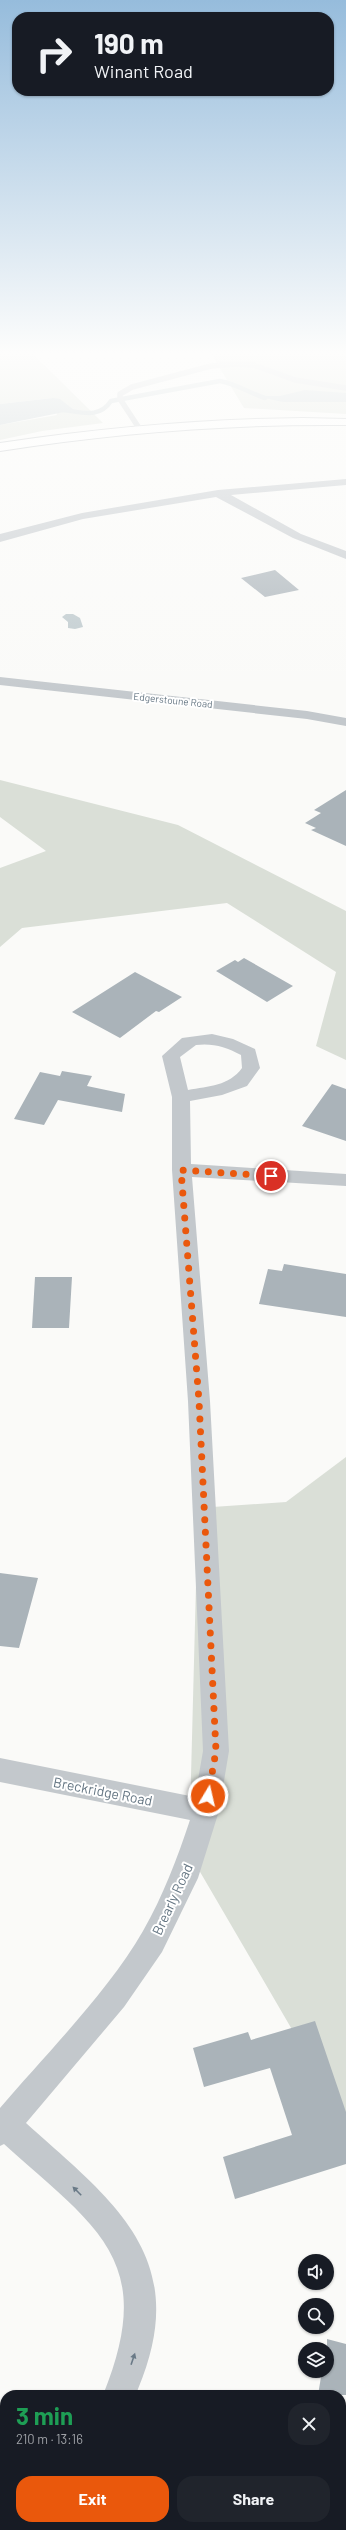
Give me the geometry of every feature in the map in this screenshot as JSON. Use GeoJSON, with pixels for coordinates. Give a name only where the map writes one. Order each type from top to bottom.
{"type":"FeatureCollection","features":[{"type":"Feature","properties":{"kind":"street"},"geometry":{"type":"LineString","coordinates":[[0,538],[82,516],[218,493],[346,482]]}},
{"type":"Feature","properties":{"kind":"street"},"geometry":{"type":"LineString","coordinates":[[218,493],[297,536],[346,555]]}},
{"type":"Feature","properties":{"kind":"street","name":"Edgerstoune Road"},"geometry":{"type":"LineString","coordinates":[[0,681],[307,715],[346,722]]}},
{"type":"Feature","properties":{"kind":"street","name":"Brearly Road"},"geometry":{"type":"LineString","coordinates":[[121,2390],[137,2347],[140,2301],[132,2260],[122,2240],[105,2218],[3,2128],[114,1997],[152,1942],[184,1878],[206,1811],[216,1751],[199,1401],[181,1170],[181,1097]]}},
{"type":"Feature","properties":{"kind":"street"},"geometry":{"type":"LineString","coordinates":[[181,1170],[346,1180]]}},
{"type":"Feature","properties":{"kind":"street","name":"Breckridge Road"},"geometry":{"type":"LineString","coordinates":[[0,1770],[206,1811]]}},
{"type":"Feature","properties":{"kind":"shaded area"},"geometry":{"type":"Polygon","coordinates":[[[66,614],[73,614],[80,618],[83,627],[75,629],[68,628],[68,622],[62,617],[66,614]]]}},
{"type":"Feature","properties":{"kind":"shaded area"},"geometry":{"type":"Polygon","coordinates":[[[0,780],[178,825],[346,911],[346,1060],[316,1046],[336,972],[227,903],[22,928],[0,947],[0,868],[46,851],[0,817],[0,780]]]}},
{"type":"Feature","properties":{"kind":"shaded area"},"geometry":{"type":"Polygon","coordinates":[[[346,1457],[346,2122],[189,1853],[198,1508],[286,1502],[346,1457]]]}},
{"type":"Feature","properties":{"kind":"building"},"geometry":{"type":"Polygon","coordinates":[[[275,570],[299,590],[265,597],[241,578],[275,570]]]}},
{"type":"Feature","properties":{"kind":"building"},"geometry":{"type":"Polygon","coordinates":[[[346,790],[346,846],[311,830],[316,828],[305,823],[321,813],[314,810],[346,790]]]}},
{"type":"Feature","properties":{"kind":"building"},"geometry":{"type":"Polygon","coordinates":[[[244,958],[293,986],[267,1002],[216,971],[235,960],[238,962],[244,958]]]}},
{"type":"Feature","properties":{"kind":"building"},"geometry":{"type":"Polygon","coordinates":[[[135,972],[182,997],[159,1012],[156,1011],[120,1038],[72,1012],[135,972]]]}},
{"type":"Feature","properties":{"kind":"building"},"geometry":{"type":"Polygon","coordinates":[[[62,1071],[92,1076],[87,1086],[125,1094],[122,1112],[58,1100],[44,1125],[14,1119],[40,1072],[60,1076],[62,1071]]]}},
{"type":"Feature","properties":{"kind":"building"},"geometry":{"type":"Polygon","coordinates":[[[332,1084],[346,1089],[346,1141],[302,1126],[332,1084]]]}},
{"type":"Feature","properties":{"kind":"building"},"geometry":{"type":"Polygon","coordinates":[[[284,1264],[346,1274],[346,1317],[259,1304],[268,1269],[282,1271],[284,1264]]]}},
{"type":"Feature","properties":{"kind":"building"},"geometry":{"type":"Polygon","coordinates":[[[35,1277],[72,1277],[69,1328],[32,1328],[35,1277]]]}},
{"type":"Feature","properties":{"kind":"building"},"geometry":{"type":"Polygon","coordinates":[[[0,1573],[38,1578],[19,1648],[0,1646],[0,1573]]]}},
{"type":"Feature","properties":{"kind":"building"},"geometry":{"type":"Polygon","coordinates":[[[315,2021],[346,2112],[346,2164],[235,2199],[223,2157],[292,2135],[270,2068],[204,2087],[193,2048],[248,2032],[251,2040],[315,2021]]]}},
{"type":"Feature","properties":{"kind":"building"},"geometry":{"type":"Polygon","coordinates":[[[327,2339],[346,2344],[346,2390],[319,2390],[321,2378],[334,2378],[334,2342],[327,2342],[327,2339]]]}},
{"type":"Feature","properties":{"kind":"route"},"geometry":{"type":"LineString","coordinates":[[208,1796],[216,1751],[199,1401],[181,1170],[271,1176]]}}]}
